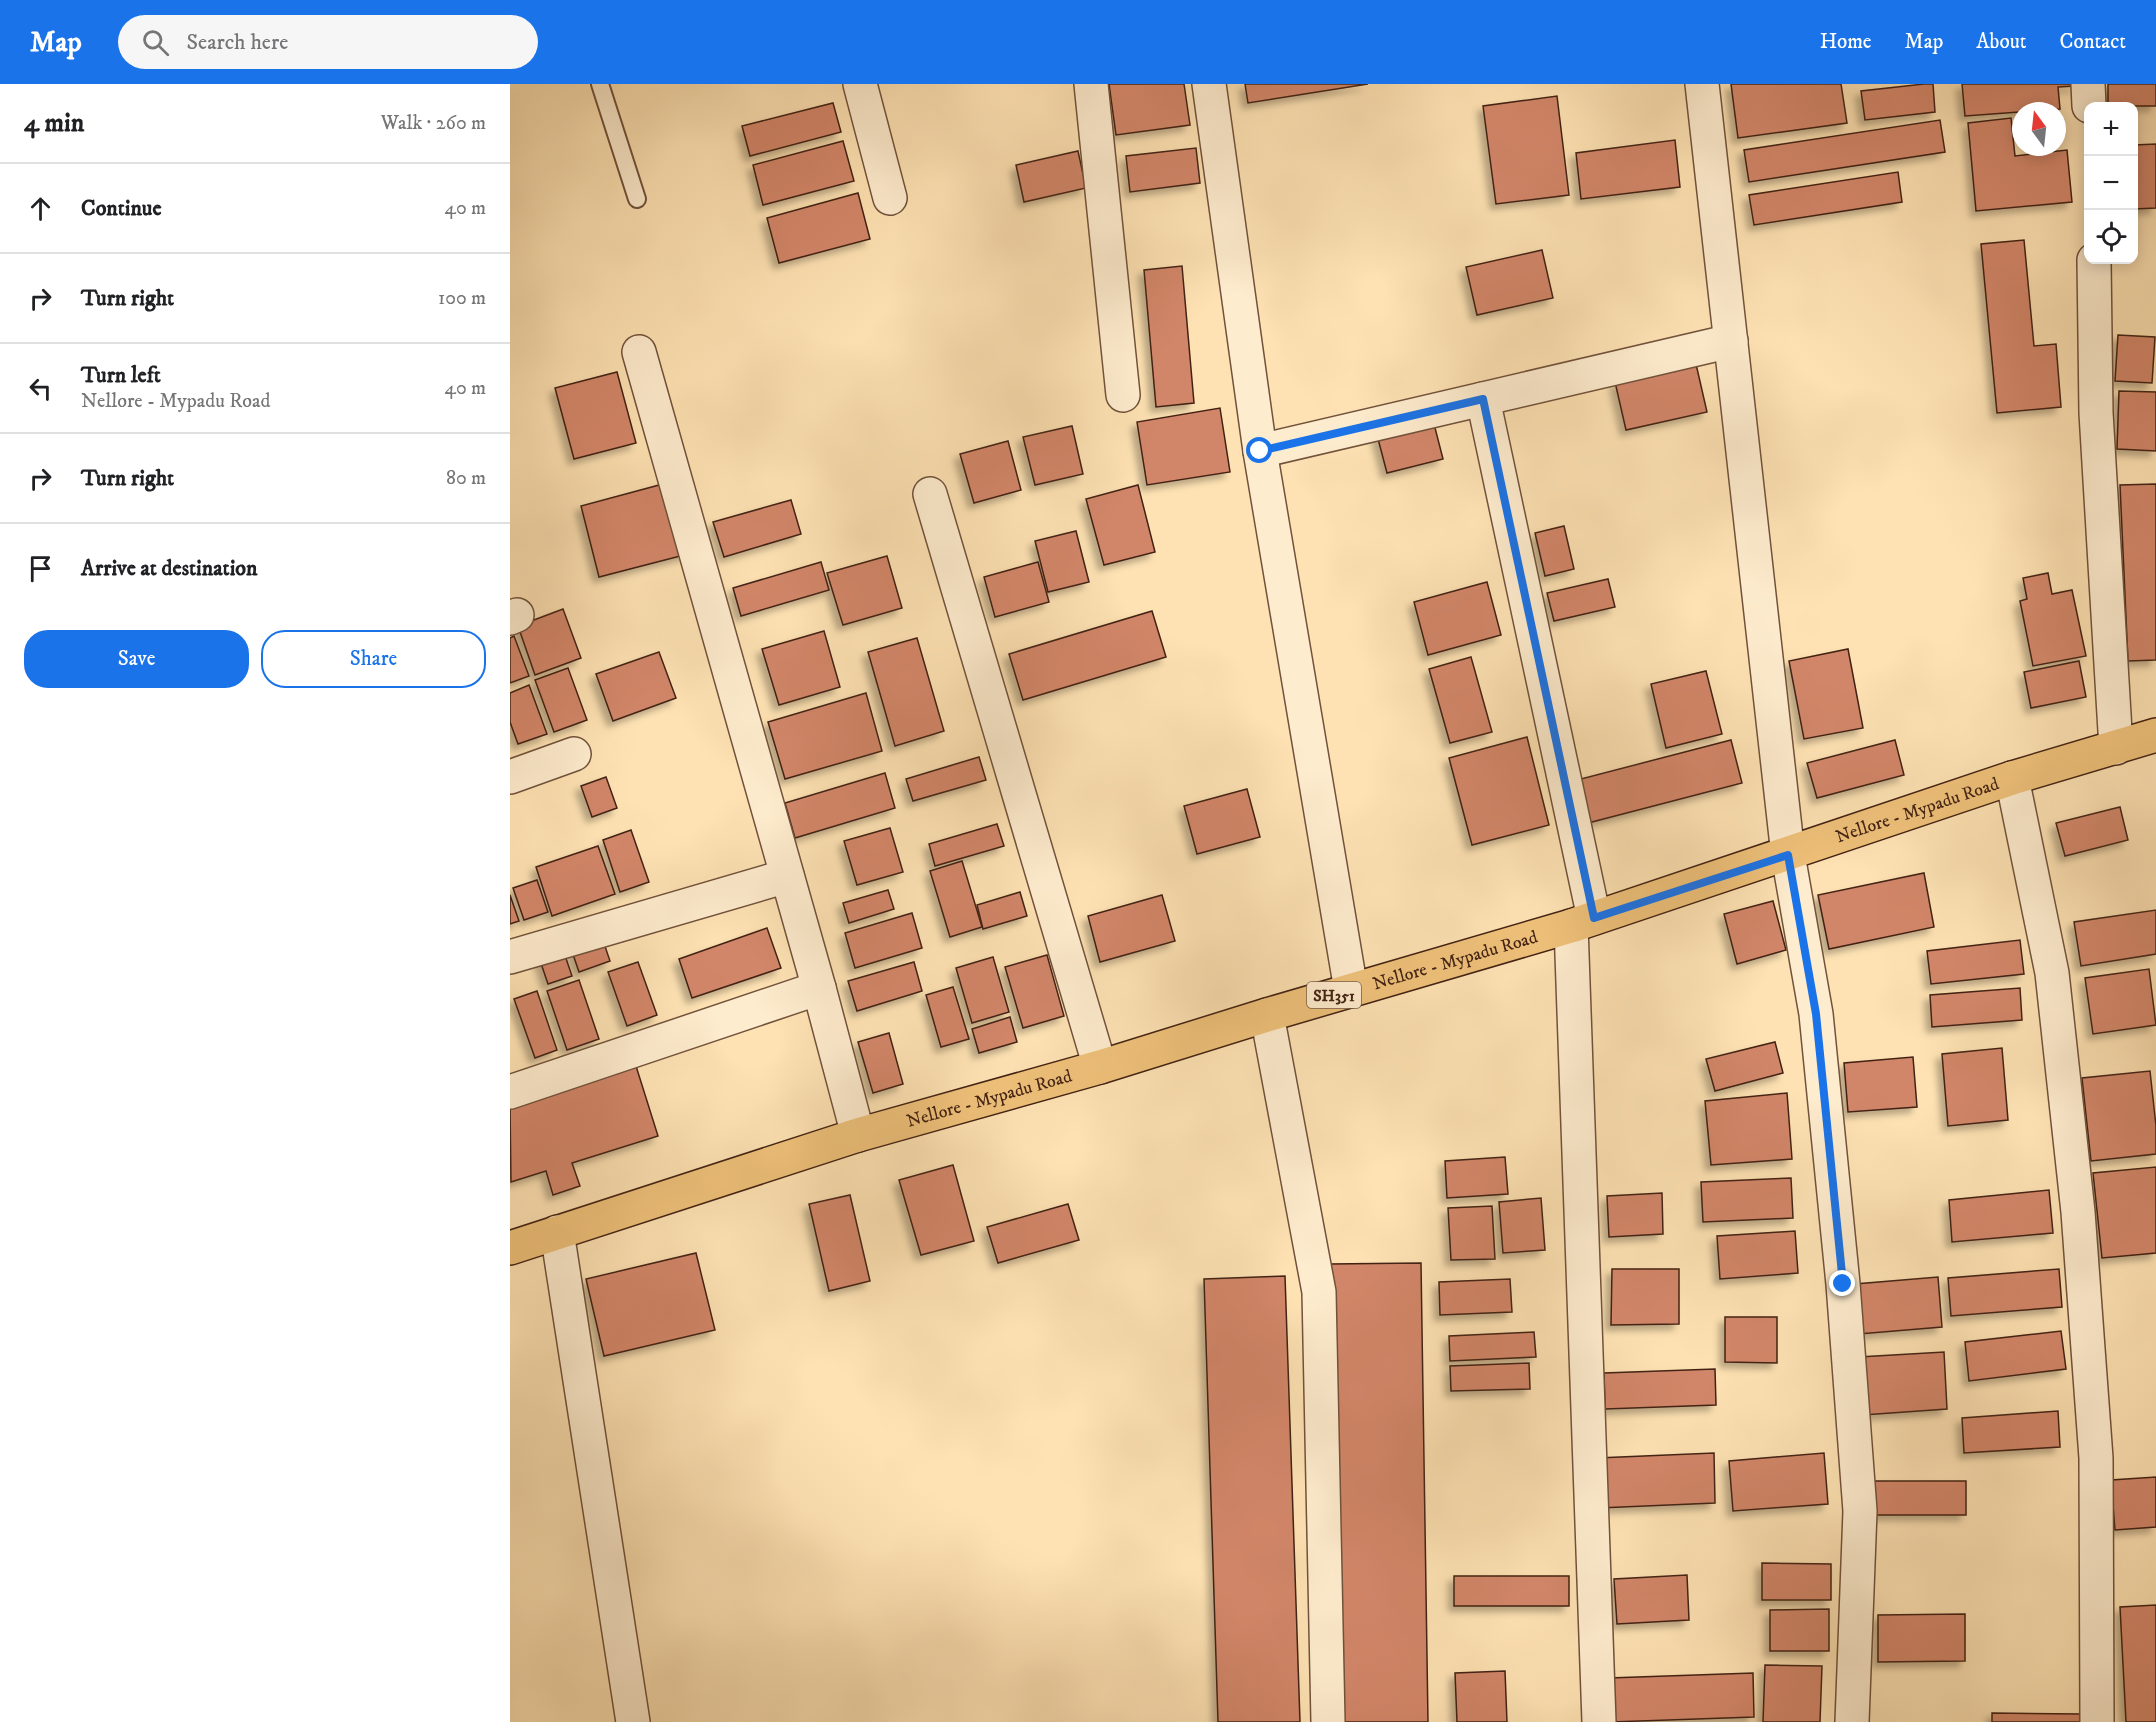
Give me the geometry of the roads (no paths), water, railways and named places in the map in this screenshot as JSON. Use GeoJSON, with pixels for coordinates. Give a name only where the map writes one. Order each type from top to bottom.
{"type":"FeatureCollection","features":[{"type":"Feature","properties":{"kind":"main road","name":"Nellore - Mypadu Road"},"geometry":{"type":"LineString","coordinates":[[510,1248],[858,1135],[1100,1067],[1582,922],[1788,855],[2012,778],[2156,735]]}},
{"type":"Feature","properties":{"kind":"street"},"geometry":{"type":"LineString","coordinates":[[860,84],[890,198]]}},
{"type":"Feature","properties":{"kind":"street"},"geometry":{"type":"LineString","coordinates":[[1091,84],[1123,394]]}},
{"type":"Feature","properties":{"kind":"street"},"geometry":{"type":"LineString","coordinates":[[1209,84],[1260,451],[1351,990]]}},
{"type":"Feature","properties":{"kind":"street"},"geometry":{"type":"LineString","coordinates":[[1702,84],[1788,855],[1816,1014],[1843,1284],[1860,1511],[1852,1722]]}},
{"type":"Feature","properties":{"kind":"street"},"geometry":{"type":"LineString","coordinates":[[2088,84],[2089,102]]}},
{"type":"Feature","properties":{"kind":"street"},"geometry":{"type":"LineString","coordinates":[[2094,264],[2096,412],[2116,748]]}},
{"type":"Feature","properties":{"kind":"street"},"geometry":{"type":"LineString","coordinates":[[1260,451],[1731,341]]}},
{"type":"Feature","properties":{"kind":"street"},"geometry":{"type":"LineString","coordinates":[[639,352],[819,988],[858,1135]]}},
{"type":"Feature","properties":{"kind":"street"},"geometry":{"type":"LineString","coordinates":[[1483,399],[1582,922],[1599,1722]]}},
{"type":"Feature","properties":{"kind":"street"},"geometry":{"type":"LineString","coordinates":[[930,494],[1100,1067]]}},
{"type":"Feature","properties":{"kind":"street"},"geometry":{"type":"LineString","coordinates":[[510,777],[574,754]]}},
{"type":"Feature","properties":{"kind":"street"},"geometry":{"type":"LineString","coordinates":[[2012,778],[2052,973],[2078,1212],[2096,1458],[2097,1722]]}},
{"type":"Feature","properties":{"kind":"street"},"geometry":{"type":"LineString","coordinates":[[510,957],[787,876]]}},
{"type":"Feature","properties":{"kind":"street"},"geometry":{"type":"LineString","coordinates":[[510,1092],[819,988]]}},
{"type":"Feature","properties":{"kind":"street"},"geometry":{"type":"LineString","coordinates":[[1267,1015],[1318,1292],[1328,1722]]}},
{"type":"Feature","properties":{"kind":"street"},"geometry":{"type":"LineString","coordinates":[[557,1232],[633,1722]]}},
{"type":"Feature","properties":{"kind":"lane"},"geometry":{"type":"LineString","coordinates":[[600,84],[637,199]]}}]}
